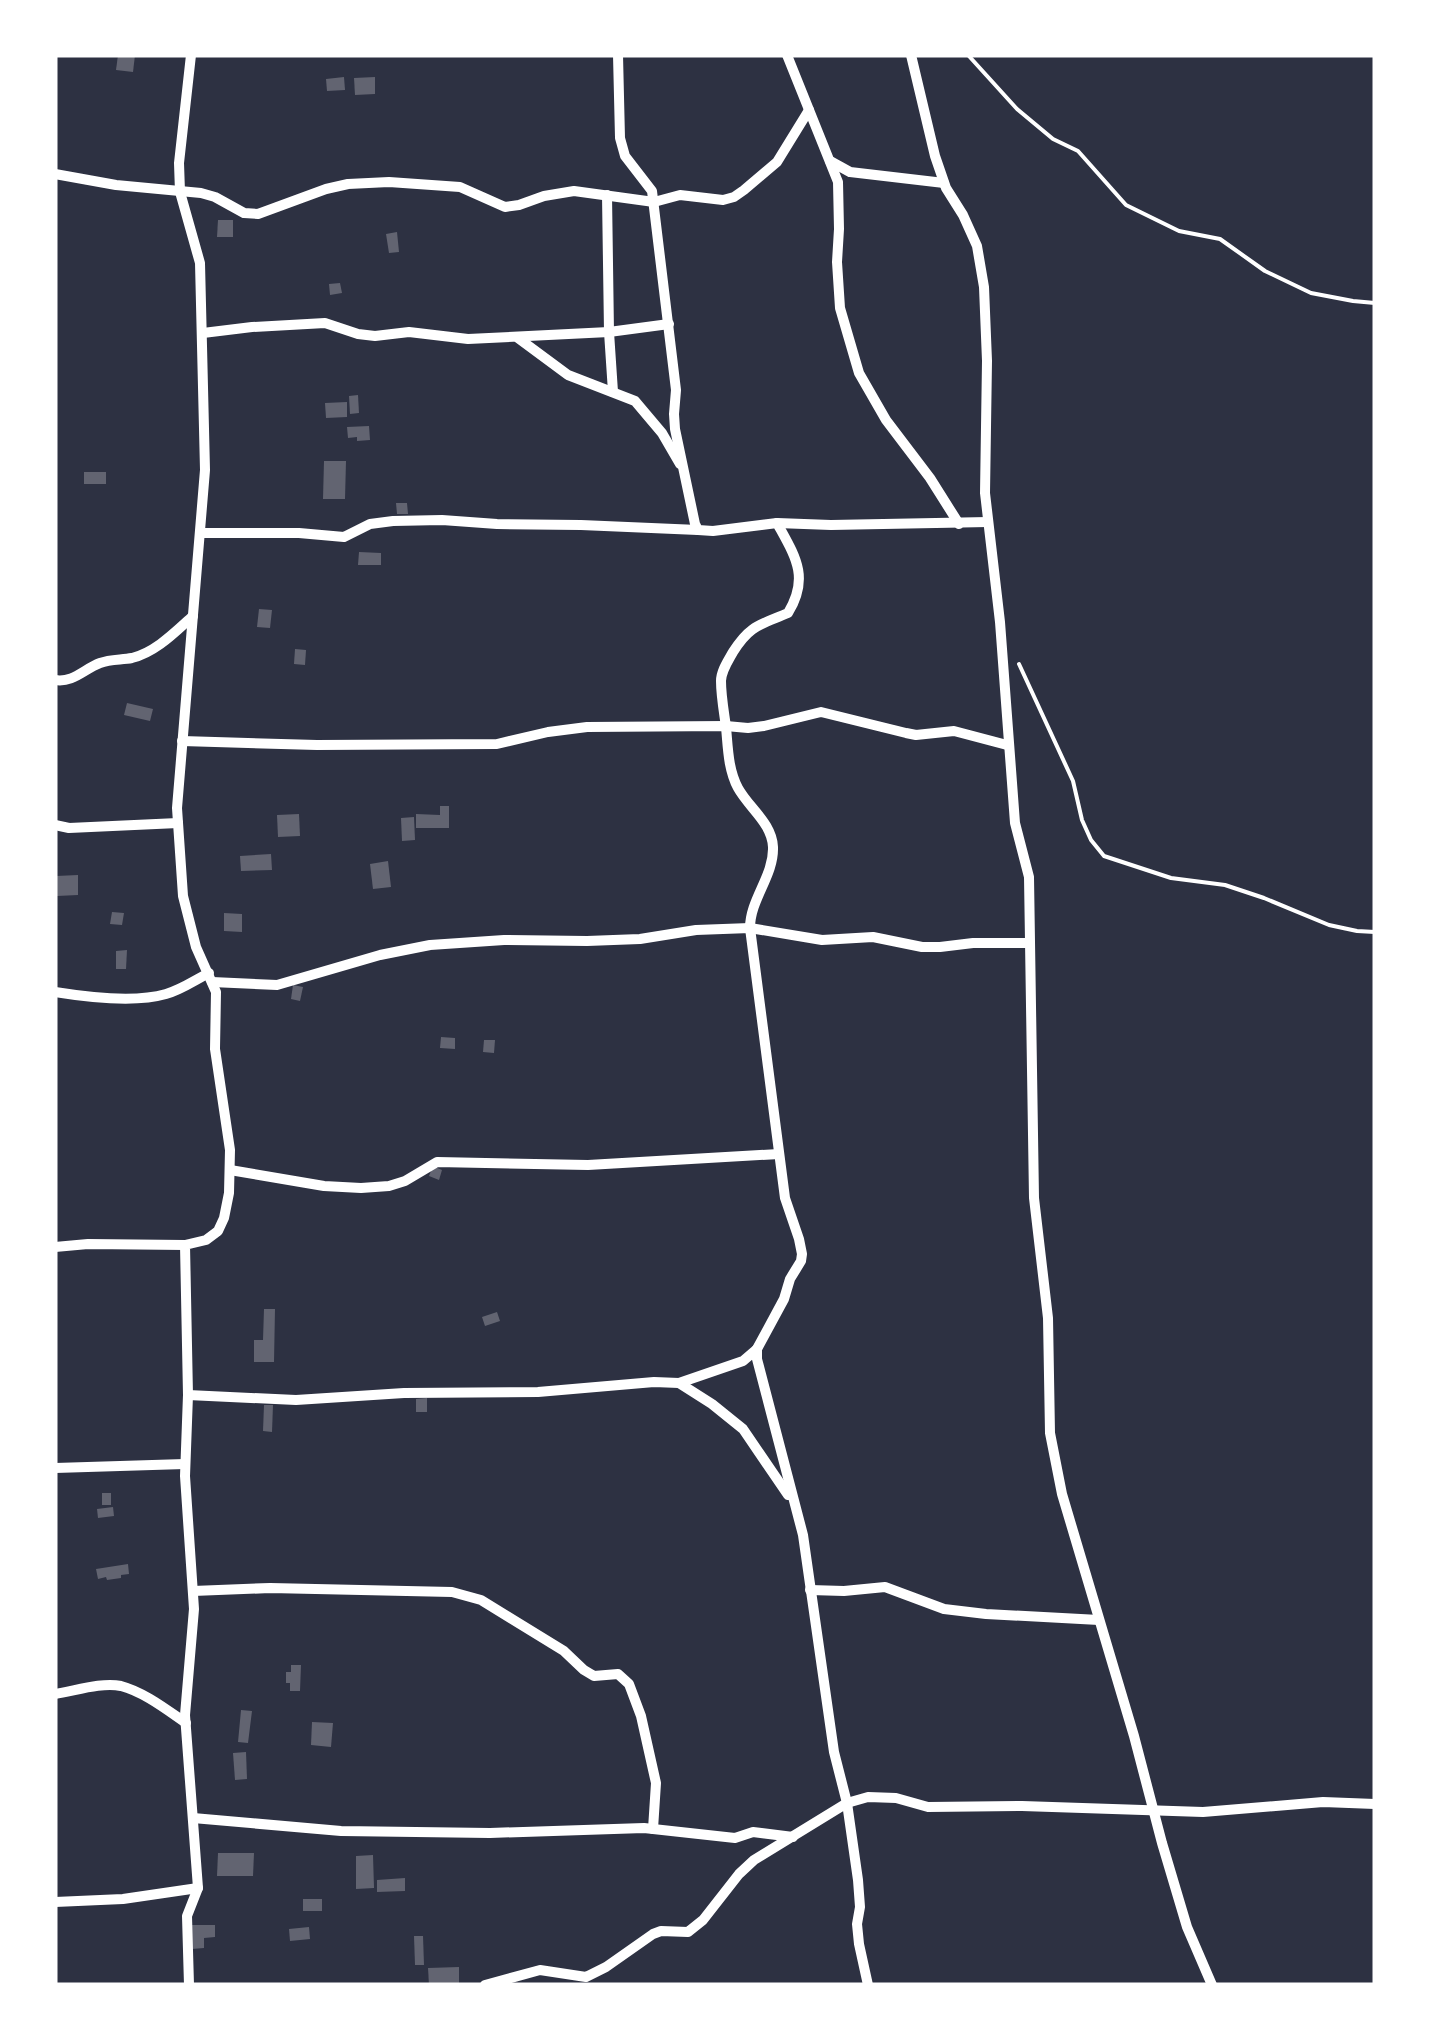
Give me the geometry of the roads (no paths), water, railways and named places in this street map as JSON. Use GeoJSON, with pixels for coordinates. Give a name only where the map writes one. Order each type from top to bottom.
{"type":"FeatureCollection","features":[{"type":"Feature","properties":{"kind":"street"},"geometry":{"type":"LineString","coordinates":[[55,1246],[185,1246],[206,1240],[218,1231],[229,1193],[230,1150],[215,1049],[216,992],[196,946],[183,896],[177,808],[205,470],[200,263],[180,192],[191,55]]}},
{"type":"Feature","properties":{"kind":"street"},"geometry":{"type":"LineString","coordinates":[[618,55],[620,138],[625,156],[652,191],[676,390],[675,429],[698,530]]}},
{"type":"Feature","properties":{"kind":"street"},"geometry":{"type":"LineString","coordinates":[[787,55],[838,182],[840,308],[859,373],[886,420],[960,524]]}},
{"type":"Feature","properties":{"kind":"street"},"geometry":{"type":"LineString","coordinates":[[911,55],[935,156],[977,246],[984,287],[984,492],[1000,622],[1015,823],[1029,877],[1034,1198],[1048,1318],[1050,1433],[1062,1494],[1162,1842],[1187,1927],[1212,1985]]}},
{"type":"Feature","properties":{"kind":"street"},"geometry":{"type":"LineString","coordinates":[[55,174],[116,185],[202,193],[244,213],[258,214],[326,188],[348,184],[444,185],[476,192],[505,206],[574,191],[654,202],[680,195],[723,200],[734,197],[777,162],[810,110]]}},
{"type":"Feature","properties":{"kind":"street"},"geometry":{"type":"LineString","coordinates":[[830,162],[850,172],[944,182]]}},
{"type":"Feature","properties":{"kind":"street"},"geometry":{"type":"LineString","coordinates":[[608,195],[613,392]]}},
{"type":"Feature","properties":{"kind":"street"},"geometry":{"type":"LineString","coordinates":[[203,334],[325,324],[375,336],[410,332],[468,339],[518,338],[669,324]]}},
{"type":"Feature","properties":{"kind":"street"},"geometry":{"type":"LineString","coordinates":[[518,338],[568,376],[635,401],[662,433],[686,474]]}},
{"type":"Feature","properties":{"kind":"street"},"geometry":{"type":"LineString","coordinates":[[200,533],[344,537],[370,524],[442,520],[713,531],[777,523],[988,522]]}},
{"type":"Feature","properties":{"kind":"street"},"geometry":{"type":"LineString","coordinates":[[777,523],[799,566],[800,586],[788,613],[744,634],[720,676],[730,768],[747,803],[763,820],[773,844],[772,861],[750,915],[750,928],[785,1198],[802,1254],[756,1358],[802,1535],[834,1752],[847,1803],[858,1880],[858,1934],[868,1985]]}},
{"type":"Feature","properties":{"kind":"street"},"geometry":{"type":"LineString","coordinates":[[55,680],[78,676],[100,663],[146,653],[192,616]]}},
{"type":"Feature","properties":{"kind":"street"},"geometry":{"type":"LineString","coordinates":[[182,741],[496,744],[588,727],[748,728],[821,712],[916,735],[954,731],[1008,745]]}},
{"type":"Feature","properties":{"kind":"street"},"geometry":{"type":"LineString","coordinates":[[55,825],[69,828],[178,823]]}},
{"type":"Feature","properties":{"kind":"street"},"geometry":{"type":"LineString","coordinates":[[55,992],[92,998],[166,995],[210,978],[277,985],[430,944],[504,940],[587,942],[696,930],[750,928],[822,940],[873,936],[940,948],[973,942],[1030,944]]}},
{"type":"Feature","properties":{"kind":"street"},"geometry":{"type":"LineString","coordinates":[[230,1170],[360,1188],[406,1181],[437,1162],[588,1164],[779,1154]]}},
{"type":"Feature","properties":{"kind":"street"},"geometry":{"type":"LineString","coordinates":[[185,1246],[185,1464],[194,1609],[186,1723],[198,1888],[187,1916],[188,1985]]}},
{"type":"Feature","properties":{"kind":"street"},"geometry":{"type":"LineString","coordinates":[[188,1395],[296,1400],[680,1383],[743,1361],[758,1349]]}},
{"type":"Feature","properties":{"kind":"street"},"geometry":{"type":"LineString","coordinates":[[680,1383],[742,1429],[794,1504]]}},
{"type":"Feature","properties":{"kind":"street"},"geometry":{"type":"LineString","coordinates":[[55,1468],[185,1464]]}},
{"type":"Feature","properties":{"kind":"street"},"geometry":{"type":"LineString","coordinates":[[810,1590],[885,1587],[944,1608],[1099,1620]]}},
{"type":"Feature","properties":{"kind":"street"},"geometry":{"type":"LineString","coordinates":[[193,1591],[270,1588],[452,1592],[481,1600],[564,1651],[594,1676],[618,1674],[630,1684],[656,1784],[653,1829]]}},
{"type":"Feature","properties":{"kind":"street"},"geometry":{"type":"LineString","coordinates":[[55,1694],[122,1686],[186,1723]]}},
{"type":"Feature","properties":{"kind":"street"},"geometry":{"type":"LineString","coordinates":[[485,1985],[540,1970],[586,1976],[606,1968],[661,1930],[688,1932],[754,1860],[847,1803],[868,1797],[896,1798],[928,1807],[1202,1812],[1323,1802],[1375,1804]]}},
{"type":"Feature","properties":{"kind":"street"},"geometry":{"type":"LineString","coordinates":[[194,1818],[341,1831],[653,1829],[736,1838],[753,1832],[793,1836]]}},
{"type":"Feature","properties":{"kind":"street"},"geometry":{"type":"LineString","coordinates":[[55,1902],[198,1888]]}}]}
